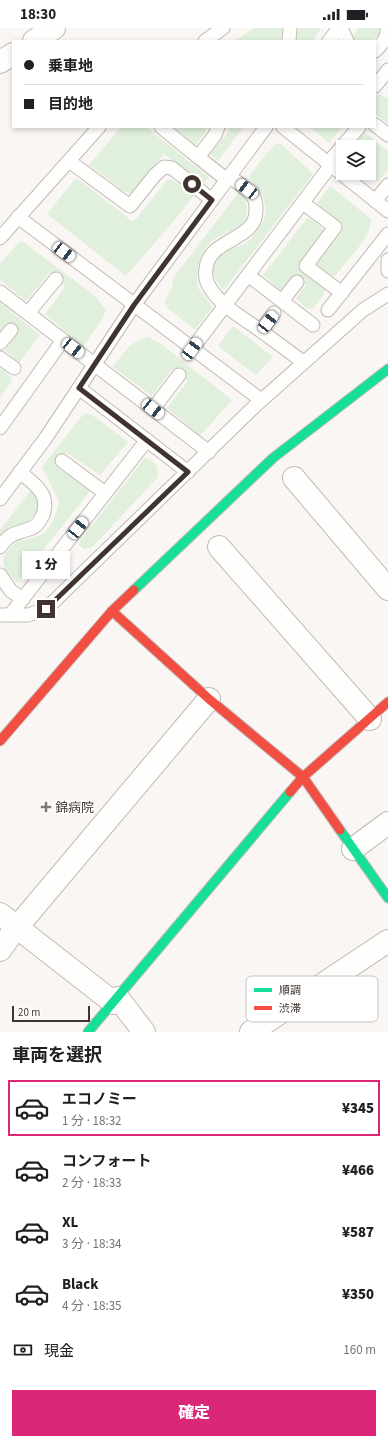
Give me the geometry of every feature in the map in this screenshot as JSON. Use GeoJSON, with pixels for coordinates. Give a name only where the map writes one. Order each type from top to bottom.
{"type":"FeatureCollection","features":[{"type":"Feature","properties":{"kind":"street"},"geometry":{"type":"LineString","coordinates":[[36,40],[54,28]]}},
{"type":"Feature","properties":{"kind":"street"},"geometry":{"type":"LineString","coordinates":[[0,62],[12,55]]}},
{"type":"Feature","properties":{"kind":"street"},"geometry":{"type":"LineString","coordinates":[[0,741],[112,610],[273,458],[388,369]]}},
{"type":"Feature","properties":{"kind":"street"},"geometry":{"type":"LineString","coordinates":[[294,478],[388,589]]}},
{"type":"Feature","properties":{"kind":"street"},"geometry":{"type":"LineString","coordinates":[[219,547],[370,719]]}},
{"type":"Feature","properties":{"kind":"street"},"geometry":{"type":"LineString","coordinates":[[112,610],[210,699],[303,778],[388,898]]}},
{"type":"Feature","properties":{"kind":"street"},"geometry":{"type":"LineString","coordinates":[[0,950],[210,699]]}},
{"type":"Feature","properties":{"kind":"street"},"geometry":{"type":"LineString","coordinates":[[88,1032],[303,778],[388,702]]}},
{"type":"Feature","properties":{"kind":"street"},"geometry":{"type":"LineString","coordinates":[[353,849],[388,823]]}},
{"type":"Feature","properties":{"kind":"street"},"geometry":{"type":"LineString","coordinates":[[0,914],[116,1000],[144,1032]]}},
{"type":"Feature","properties":{"kind":"street"},"geometry":{"type":"LineString","coordinates":[[335,976],[388,941]]}},
{"type":"Feature","properties":{"kind":"street"},"geometry":{"type":"LineString","coordinates":[[251,1032],[266,1022]]}},
{"type":"Feature","properties":{"kind":"lane"},"geometry":{"type":"LineString","coordinates":[[206,40],[223,28]]}},
{"type":"Feature","properties":{"kind":"lane"},"geometry":{"type":"LineString","coordinates":[[290,28],[290,40]]}},
{"type":"Feature","properties":{"kind":"lane"},"geometry":{"type":"LineString","coordinates":[[330,40],[340,28],[346,40]]}},
{"type":"Feature","properties":{"kind":"lane"},"geometry":{"type":"LineString","coordinates":[[376,50],[388,34],[386,28]]}},
{"type":"Feature","properties":{"kind":"lane"},"geometry":{"type":"LineString","coordinates":[[380,87],[388,70]]}},
{"type":"Feature","properties":{"kind":"lane"},"geometry":{"type":"LineString","coordinates":[[376,126],[388,135]]}},
{"type":"Feature","properties":{"kind":"lane"},"geometry":{"type":"LineString","coordinates":[[0,238],[98,128]]}},
{"type":"Feature","properties":{"kind":"lane"},"geometry":{"type":"LineString","coordinates":[[162,128],[198,157],[247,189],[256,200],[256,215],[249,227],[236,238],[222,244],[212,253],[206,264],[205,274],[208,285],[225,305],[303,362]]}},
{"type":"Feature","properties":{"kind":"lane"},"geometry":{"type":"LineString","coordinates":[[198,157],[215,135],[218,128]]}},
{"type":"Feature","properties":{"kind":"lane"},"geometry":{"type":"LineString","coordinates":[[0,499],[79,388],[134,305],[265,128]]}},
{"type":"Feature","properties":{"kind":"lane"},"geometry":{"type":"LineString","coordinates":[[284,128],[388,211]]}},
{"type":"Feature","properties":{"kind":"lane"},"geometry":{"type":"LineString","coordinates":[[192,349],[358,128]]}},
{"type":"Feature","properties":{"kind":"lane"},"geometry":{"type":"LineString","coordinates":[[69,161],[130,206],[155,175],[164,167],[172,168],[212,200]]}},
{"type":"Feature","properties":{"kind":"lane"},"geometry":{"type":"LineString","coordinates":[[375,201],[388,185]]}},
{"type":"Feature","properties":{"kind":"lane"},"geometry":{"type":"LineString","coordinates":[[302,203],[335,227],[306,266],[342,293]]}},
{"type":"Feature","properties":{"kind":"lane"},"geometry":{"type":"LineString","coordinates":[[18,217],[261,400]]}},
{"type":"Feature","properties":{"kind":"lane"},"geometry":{"type":"LineString","coordinates":[[328,310],[388,234]]}},
{"type":"Feature","properties":{"kind":"lane"},"geometry":{"type":"LineString","coordinates":[[388,260],[388,271]]}},
{"type":"Feature","properties":{"kind":"lane"},"geometry":{"type":"LineString","coordinates":[[248,275],[313,325]]}},
{"type":"Feature","properties":{"kind":"lane"},"geometry":{"type":"LineString","coordinates":[[28,313],[56,279]]}},
{"type":"Feature","properties":{"kind":"lane"},"geometry":{"type":"LineString","coordinates":[[282,301],[297,282]]}},
{"type":"Feature","properties":{"kind":"lane"},"geometry":{"type":"LineString","coordinates":[[0,292],[209,452]]}},
{"type":"Feature","properties":{"kind":"lane"},"geometry":{"type":"LineString","coordinates":[[5,615],[28,615],[46,609],[261,400],[363,310],[388,294]]}},
{"type":"Feature","properties":{"kind":"lane"},"geometry":{"type":"LineString","coordinates":[[261,331],[274,313]]}},
{"type":"Feature","properties":{"kind":"lane"},"geometry":{"type":"LineString","coordinates":[[0,343],[11,330]]}},
{"type":"Feature","properties":{"kind":"lane"},"geometry":{"type":"LineString","coordinates":[[0,428],[63,340]]}},
{"type":"Feature","properties":{"kind":"lane"},"geometry":{"type":"LineString","coordinates":[[0,358],[14,368]]}},
{"type":"Feature","properties":{"kind":"lane"},"geometry":{"type":"LineString","coordinates":[[153,409],[179,375]]}},
{"type":"Feature","properties":{"kind":"lane"},"geometry":{"type":"LineString","coordinates":[[79,388],[188,472]]}},
{"type":"Feature","properties":{"kind":"lane"},"geometry":{"type":"LineString","coordinates":[[5,615],[23,599],[147,440]]}},
{"type":"Feature","properties":{"kind":"lane"},"geometry":{"type":"LineString","coordinates":[[62,460],[105,493]]}},
{"type":"Feature","properties":{"kind":"lane"},"geometry":{"type":"LineString","coordinates":[[0,547],[9,535],[36,526],[42,518],[46,506],[45,496],[20,472]]}},
{"type":"Feature","properties":{"kind":"lane"},"geometry":{"type":"LineString","coordinates":[[0,575],[12,591],[23,599]]}},
{"type":"Feature","properties":{"kind":"green space"},"geometry":{"type":"Polygon","coordinates":[[[254,28],[282,28],[281,40],[236,40],[254,28]]]}},
{"type":"Feature","properties":{"kind":"green space"},"geometry":{"type":"Polygon","coordinates":[[[299,28],[321,28],[314,40],[294,40],[299,28]]]}},
{"type":"Feature","properties":{"kind":"green space"},"geometry":{"type":"Polygon","coordinates":[[[358,28],[380,28],[378,36],[373,40],[351,40],[358,28]]]}},
{"type":"Feature","properties":{"kind":"green space"},"geometry":{"type":"Polygon","coordinates":[[[378,94],[388,98],[388,124],[376,115],[376,97],[378,94]]]}},
{"type":"Feature","properties":{"kind":"green space"},"geometry":{"type":"Polygon","coordinates":[[[120,128],[147,128],[209,177],[203,184],[164,154],[135,191],[129,193],[124,191],[89,165],[120,128]]]}},
{"type":"Feature","properties":{"kind":"green space"},"geometry":{"type":"Polygon","coordinates":[[[175,128],[206,128],[206,132],[195,145],[175,128]]]}},
{"type":"Feature","properties":{"kind":"green space"},"geometry":{"type":"Polygon","coordinates":[[[228,128],[242,128],[218,161],[210,154],[230,130],[228,128]]]}},
{"type":"Feature","properties":{"kind":"green space"},"geometry":{"type":"Polygon","coordinates":[[[312,128],[341,128],[329,143],[312,128]]]}},
{"type":"Feature","properties":{"kind":"green space"},"geometry":{"type":"Polygon","coordinates":[[[364,132],[374,140],[358,140],[364,132]]]}},
{"type":"Feature","properties":{"kind":"green space"},"geometry":{"type":"Polygon","coordinates":[[[376,142],[388,151],[388,170],[378,182],[376,180],[376,142]]]}},
{"type":"Feature","properties":{"kind":"green space"},"geometry":{"type":"Polygon","coordinates":[[[276,144],[281,144],[313,174],[224,290],[216,281],[214,276],[214,260],[223,251],[247,242],[265,217],[266,210],[263,197],[249,177],[265,155],[276,144]]]}},
{"type":"Feature","properties":{"kind":"green space"},"geometry":{"type":"Polygon","coordinates":[[[75,179],[81,181],[132,221],[137,218],[167,180],[171,179],[194,195],[178,216],[126,276],[47,214],[75,179]]]}},
{"type":"Feature","properties":{"kind":"green space"},"geometry":{"type":"Polygon","coordinates":[[[330,186],[371,219],[368,233],[363,241],[335,276],[331,276],[315,263],[343,225],[317,203],[330,186]]]}},
{"type":"Feature","properties":{"kind":"green space"},"geometry":{"type":"Polygon","coordinates":[[[239,192],[246,204],[247,210],[245,219],[238,227],[217,237],[210,243],[199,261],[197,271],[198,288],[209,301],[212,308],[195,330],[168,308],[165,301],[172,288],[173,278],[239,192]]]}},
{"type":"Feature","properties":{"kind":"green space"},"geometry":{"type":"Polygon","coordinates":[[[308,217],[323,229],[324,233],[297,266],[325,289],[323,296],[312,309],[306,308],[296,298],[306,285],[295,276],[282,291],[263,275],[308,217]]]}},
{"type":"Feature","properties":{"kind":"green space"},"geometry":{"type":"Polygon","coordinates":[[[22,241],[95,296],[106,310],[100,323],[83,346],[45,314],[64,289],[64,285],[49,273],[26,301],[0,280],[0,264],[19,242],[22,241]]]}},
{"type":"Feature","properties":{"kind":"green space"},"geometry":{"type":"Polygon","coordinates":[[[0,302],[40,335],[19,363],[4,350],[18,331],[7,323],[0,332],[0,302]]]}},
{"type":"Feature","properties":{"kind":"green space"},"geometry":{"type":"Polygon","coordinates":[[[233,326],[273,357],[256,375],[218,346],[233,326]]]}},
{"type":"Feature","properties":{"kind":"green space"},"geometry":{"type":"Polygon","coordinates":[[[148,337],[161,344],[232,400],[200,436],[167,408],[188,381],[172,369],[152,396],[113,367],[132,344],[148,337]]]}},
{"type":"Feature","properties":{"kind":"green space"},"geometry":{"type":"Polygon","coordinates":[[[0,368],[12,378],[10,384],[0,397],[0,368]]]}},
{"type":"Feature","properties":{"kind":"green space"},"geometry":{"type":"Polygon","coordinates":[[[86,413],[95,417],[128,442],[100,475],[66,452],[55,466],[90,491],[17,583],[4,569],[3,558],[10,548],[17,542],[41,535],[50,526],[56,514],[59,501],[42,467],[82,416],[86,413]]]}},
{"type":"Feature","properties":{"kind":"green space"},"geometry":{"type":"Polygon","coordinates":[[[145,458],[151,460],[157,466],[158,477],[98,541],[90,548],[83,549],[79,545],[80,541],[145,458]]]}},
{"type":"Feature","properties":{"kind":"green space"},"geometry":{"type":"Polygon","coordinates":[[[31,490],[37,498],[39,510],[25,524],[12,528],[0,536],[0,530],[31,490]]]}},
{"type":"Feature","properties":{"kind":"traffic: fast"},"geometry":{"type":"LineString","coordinates":[[134,590],[273,458],[388,369]]}},
{"type":"Feature","properties":{"kind":"traffic: fast"},"geometry":{"type":"LineString","coordinates":[[88,1032],[290,792]]}},
{"type":"Feature","properties":{"kind":"traffic: fast"},"geometry":{"type":"LineString","coordinates":[[340,830],[388,898]]}},
{"type":"Feature","properties":{"kind":"traffic: jam"},"geometry":{"type":"LineString","coordinates":[[0,741],[112,611],[134,590]]}},
{"type":"Feature","properties":{"kind":"traffic: jam"},"geometry":{"type":"LineString","coordinates":[[112,611],[209,699],[303,777],[340,830]]}},
{"type":"Feature","properties":{"kind":"traffic: jam"},"geometry":{"type":"LineString","coordinates":[[290,792],[303,777],[388,702]]}},
{"type":"Feature","properties":{"kind":"place","name":"錦病院"},"geometry":{"type":"Point","coordinates":[46,807]}},
{"type":"Feature","properties":{"kind":"route"},"geometry":{"type":"LineString","coordinates":[[46,609],[188,472],[79,388],[134,305],[212,200],[192,184]]}}]}
